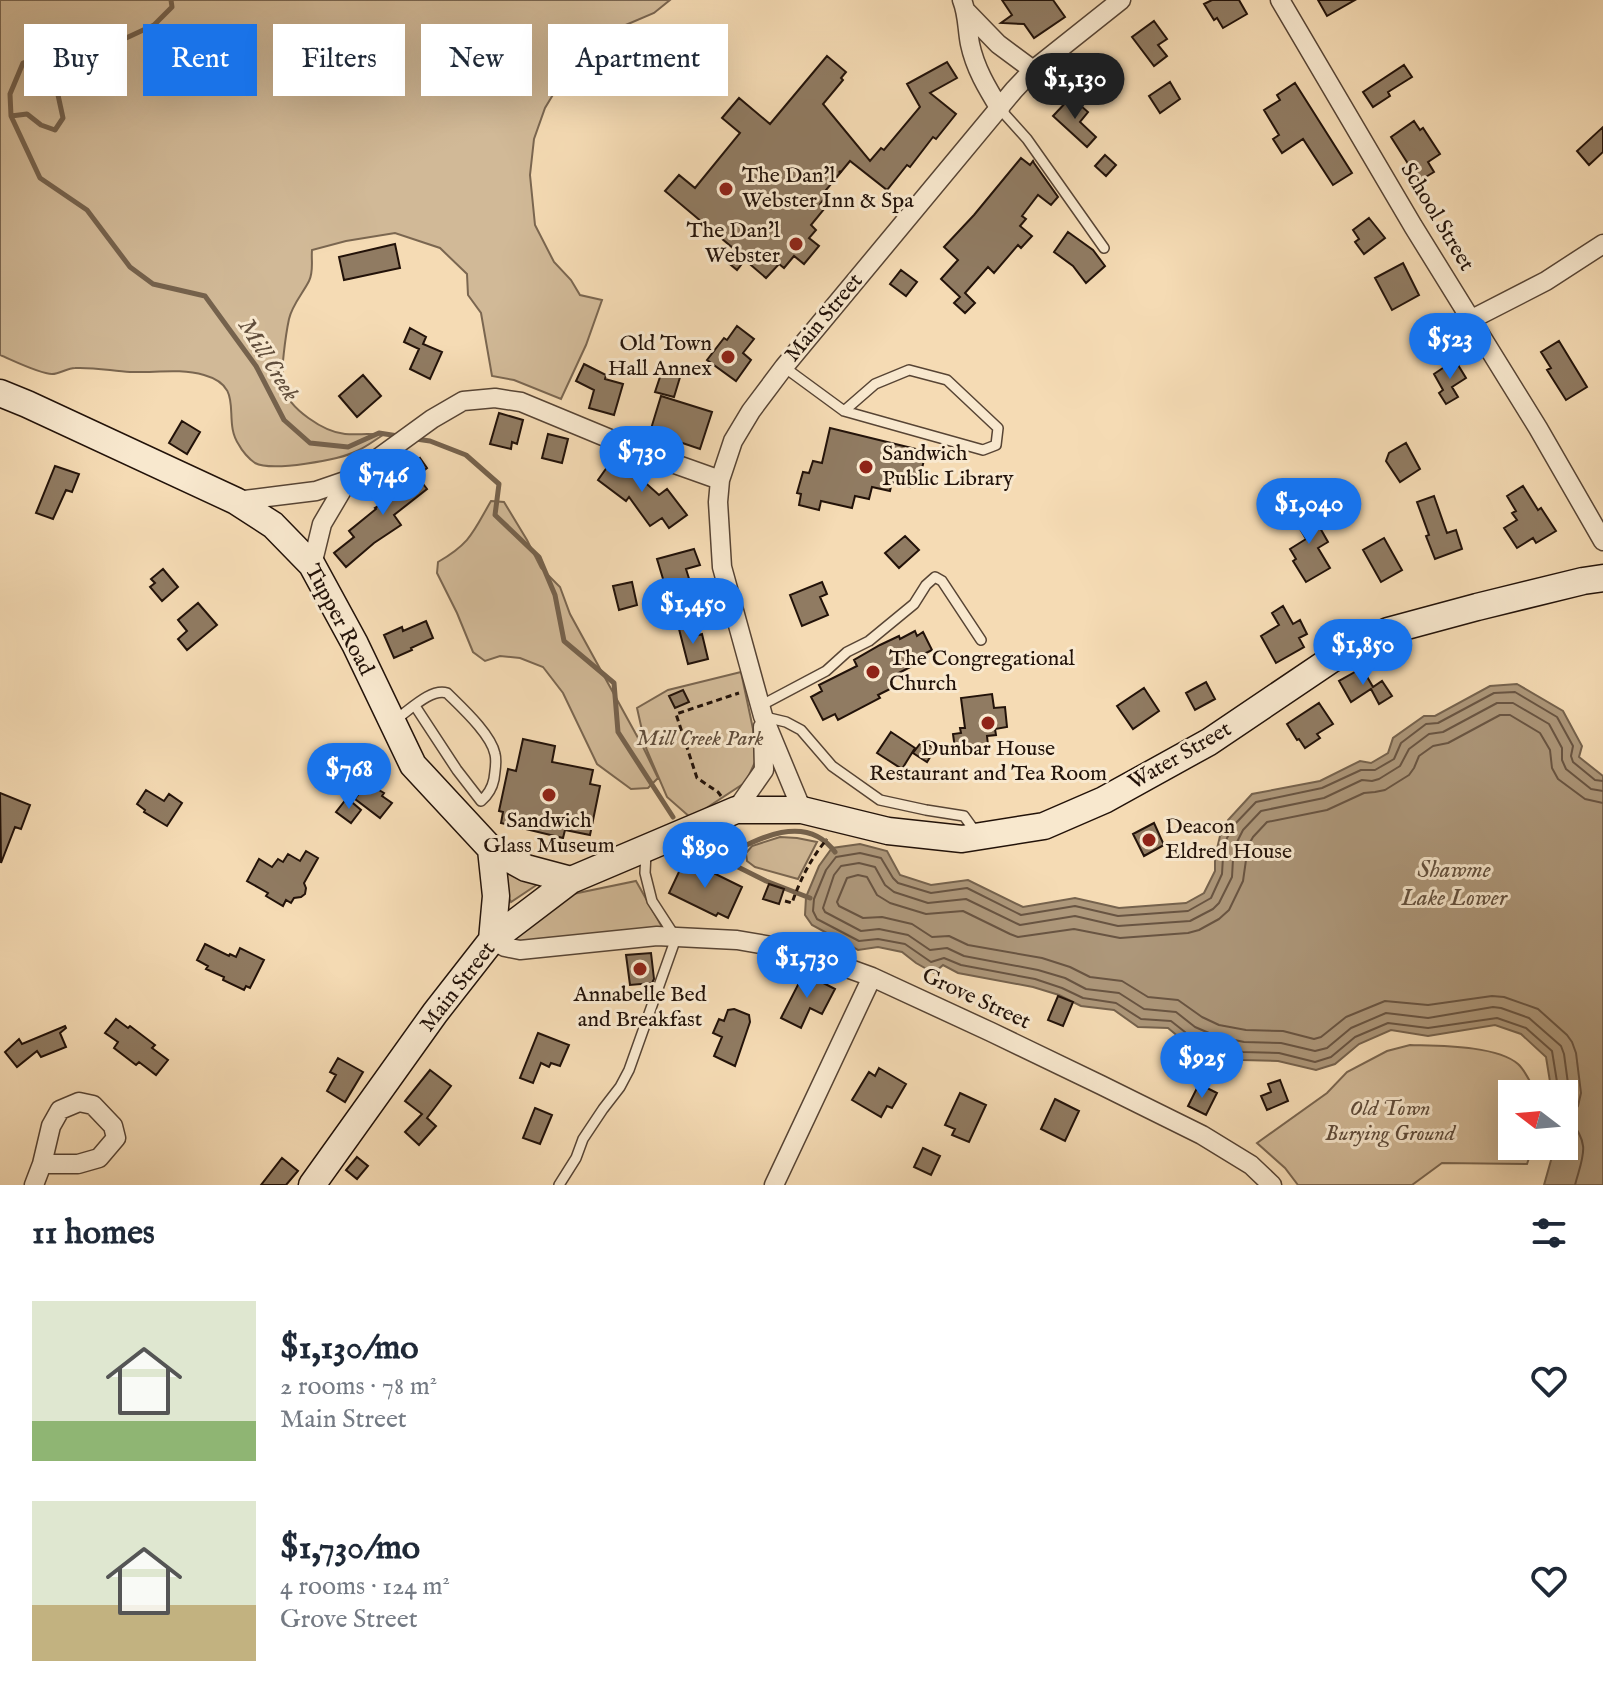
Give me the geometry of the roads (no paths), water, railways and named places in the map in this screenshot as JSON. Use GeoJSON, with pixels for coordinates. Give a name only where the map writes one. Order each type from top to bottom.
{"type":"FeatureCollection","features":[{"type":"Feature","properties":{"kind":"main road","name":"Tupper Road"},"geometry":{"type":"LineString","coordinates":[[0,393],[236,501],[273,525],[312,565],[355,644],[413,765],[474,812],[491,849],[526,868],[571,880]]}},
{"type":"Feature","properties":{"kind":"main road","name":"Water Street"},"geometry":{"type":"LineString","coordinates":[[734,812],[802,810],[888,831],[962,839],[1044,826],[1104,800],[1209,742],[1332,659],[1388,631],[1603,578]]}},
{"type":"Feature","properties":{"kind":"main road","name":"Main Street"},"geometry":{"type":"LineString","coordinates":[[312,1185],[435,1013],[492,940],[571,880],[734,812]]}},
{"type":"Feature","properties":{"kind":"main road"},"geometry":{"type":"LineString","coordinates":[[491,849],[496,896],[492,940]]}},
{"type":"Feature","properties":{"kind":"street","name":"Main Street"},"geometry":{"type":"LineString","coordinates":[[802,810],[760,703],[722,567],[718,502],[720,480],[733,441],[784,367],[1033,70],[1121,0]]}},
{"type":"Feature","properties":{"kind":"street","name":"School Street"},"geometry":{"type":"LineString","coordinates":[[1280,0],[1603,541]]}},
{"type":"Feature","properties":{"kind":"street"},"geometry":{"type":"LineString","coordinates":[[965,6],[998,44],[1033,70]]}},
{"type":"Feature","properties":{"kind":"street"},"geometry":{"type":"LineString","coordinates":[[965,6],[970,45],[981,79],[1000,109]]}},
{"type":"Feature","properties":{"kind":"street"},"geometry":{"type":"LineString","coordinates":[[1472,319],[1546,281],[1603,244]]}},
{"type":"Feature","properties":{"kind":"street"},"geometry":{"type":"LineString","coordinates":[[236,501],[316,491],[348,480],[417,429],[463,401],[495,398],[521,402],[644,453],[720,480]]}},
{"type":"Feature","properties":{"kind":"street"},"geometry":{"type":"LineString","coordinates":[[312,565],[322,524],[348,480]]}},
{"type":"Feature","properties":{"kind":"street","name":"Main Street"},"geometry":{"type":"LineString","coordinates":[[734,812],[764,770],[760,703]]}},
{"type":"Feature","properties":{"kind":"street","name":"Grove Street"},"geometry":{"type":"LineString","coordinates":[[492,940],[520,950],[646,936],[737,940],[800,951],[872,977],[1202,1135],[1251,1165],[1272,1185]]}},
{"type":"Feature","properties":{"kind":"street"},"geometry":{"type":"LineString","coordinates":[[774,1185],[872,977]]}},
{"type":"Feature","properties":{"kind":"street"},"geometry":{"type":"LineString","coordinates":[[34,1185],[42,1164]]}},
{"type":"Feature","properties":{"kind":"lane"},"geometry":{"type":"LineString","coordinates":[[1000,109],[1027,139],[1104,248]]}},
{"type":"Feature","properties":{"kind":"lane"},"geometry":{"type":"LineString","coordinates":[[784,367],[844,411],[983,450],[996,445],[998,428],[947,380],[909,370],[875,384],[844,411]]}},
{"type":"Feature","properties":{"kind":"lane"},"geometry":{"type":"LineString","coordinates":[[979,836],[964,816],[880,800],[832,766],[801,730],[760,703],[826,671],[847,652],[869,641],[914,604],[935,577],[942,581],[981,640]]}},
{"type":"Feature","properties":{"kind":"lane"},"geometry":{"type":"LineString","coordinates":[[392,722],[415,706],[438,692],[447,693],[487,737],[495,751],[492,786],[474,812],[457,770],[415,706]]}},
{"type":"Feature","properties":{"kind":"lane"},"geometry":{"type":"LineString","coordinates":[[559,1185],[576,1158],[583,1139],[629,1070],[676,938],[652,901],[645,873],[646,849]]}},
{"type":"Feature","properties":{"kind":"water","name":"Shawme Lake Lower"},"geometry":{"type":"Polygon","coordinates":[[[1517,684],[1563,711],[1582,746],[1579,757],[1603,776],[1603,1185],[1544,1185],[1551,1160],[1578,1160],[1578,1080],[1550,1080],[1546,1057],[1521,1034],[1495,1025],[1428,1036],[1391,1030],[1359,1044],[1335,1064],[1316,1070],[1278,1061],[1242,1060],[1210,1053],[1186,1043],[1168,1028],[1138,1027],[1114,1010],[1081,1006],[1033,987],[958,973],[943,965],[934,973],[902,952],[878,947],[858,950],[812,925],[805,915],[806,897],[819,866],[832,848],[860,844],[887,851],[900,875],[931,885],[968,880],[1023,907],[1075,898],[1119,908],[1186,903],[1204,893],[1215,871],[1220,836],[1228,820],[1252,794],[1320,781],[1360,761],[1371,763],[1388,753],[1393,738],[1424,716],[1435,716],[1490,686],[1517,684]]]}},
{"type":"Feature","properties":{"kind":"waterway","name":"Mill Creek"},"geometry":{"type":"LineString","coordinates":[[171,0],[172,7],[154,25],[64,67],[41,57],[23,63],[10,94],[11,116],[40,178],[87,210],[130,267],[153,284],[205,296],[256,366],[284,420],[310,443],[348,447],[379,433],[398,436]]}},
{"type":"Feature","properties":{"kind":"waterway"},"geometry":{"type":"LineString","coordinates":[[11,116],[27,114],[41,125],[55,130],[63,118],[58,96]]}},
{"type":"Feature","properties":{"kind":"waterway","name":"Mill Creek"},"geometry":{"type":"LineString","coordinates":[[416,439],[466,455],[499,484],[495,515],[539,557],[555,595],[564,641],[614,683],[618,732],[673,817]]}},
{"type":"Feature","properties":{"kind":"waterway"},"geometry":{"type":"LineString","coordinates":[[722,858],[764,837],[795,831],[823,840],[835,852]]}},
{"type":"Feature","properties":{"kind":"waterway"},"geometry":{"type":"LineString","coordinates":[[708,852],[766,881],[810,898]]}},
{"type":"Feature","properties":{"kind":"place","name":"The Dan'l Webster Inn & Spa"},"geometry":{"type":"Point","coordinates":[726,189]}},
{"type":"Feature","properties":{"kind":"place","name":"The Dan'l Webster"},"geometry":{"type":"Point","coordinates":[796,244]}},
{"type":"Feature","properties":{"kind":"place","name":"Old Town Hall Annex"},"geometry":{"type":"Point","coordinates":[728,357]}},
{"type":"Feature","properties":{"kind":"place","name":"Sandwich Public Library"},"geometry":{"type":"Point","coordinates":[866,467]}},
{"type":"Feature","properties":{"kind":"place","name":"The Congregational Church"},"geometry":{"type":"Point","coordinates":[873,672]}},
{"type":"Feature","properties":{"kind":"place","name":"Dunbar House Restaurant and Tea Room"},"geometry":{"type":"Point","coordinates":[988,723]}},
{"type":"Feature","properties":{"kind":"place","name":"Sandwich Glass Museum"},"geometry":{"type":"Point","coordinates":[549,795]}},
{"type":"Feature","properties":{"kind":"place","name":"Deacon Eldred House"},"geometry":{"type":"Point","coordinates":[1149,840]}},
{"type":"Feature","properties":{"kind":"place","name":"Annabelle Bed and Breakfast"},"geometry":{"type":"Point","coordinates":[640,969]}},
{"type":"Feature","properties":{"kind":"park label","name":"Mill Creek Park"},"geometry":{"type":"Point","coordinates":[700,739]}},
{"type":"Feature","properties":{"kind":"park label","name":"Old Town Burying Ground"},"geometry":{"type":"Point","coordinates":[1390,1122]}}]}
